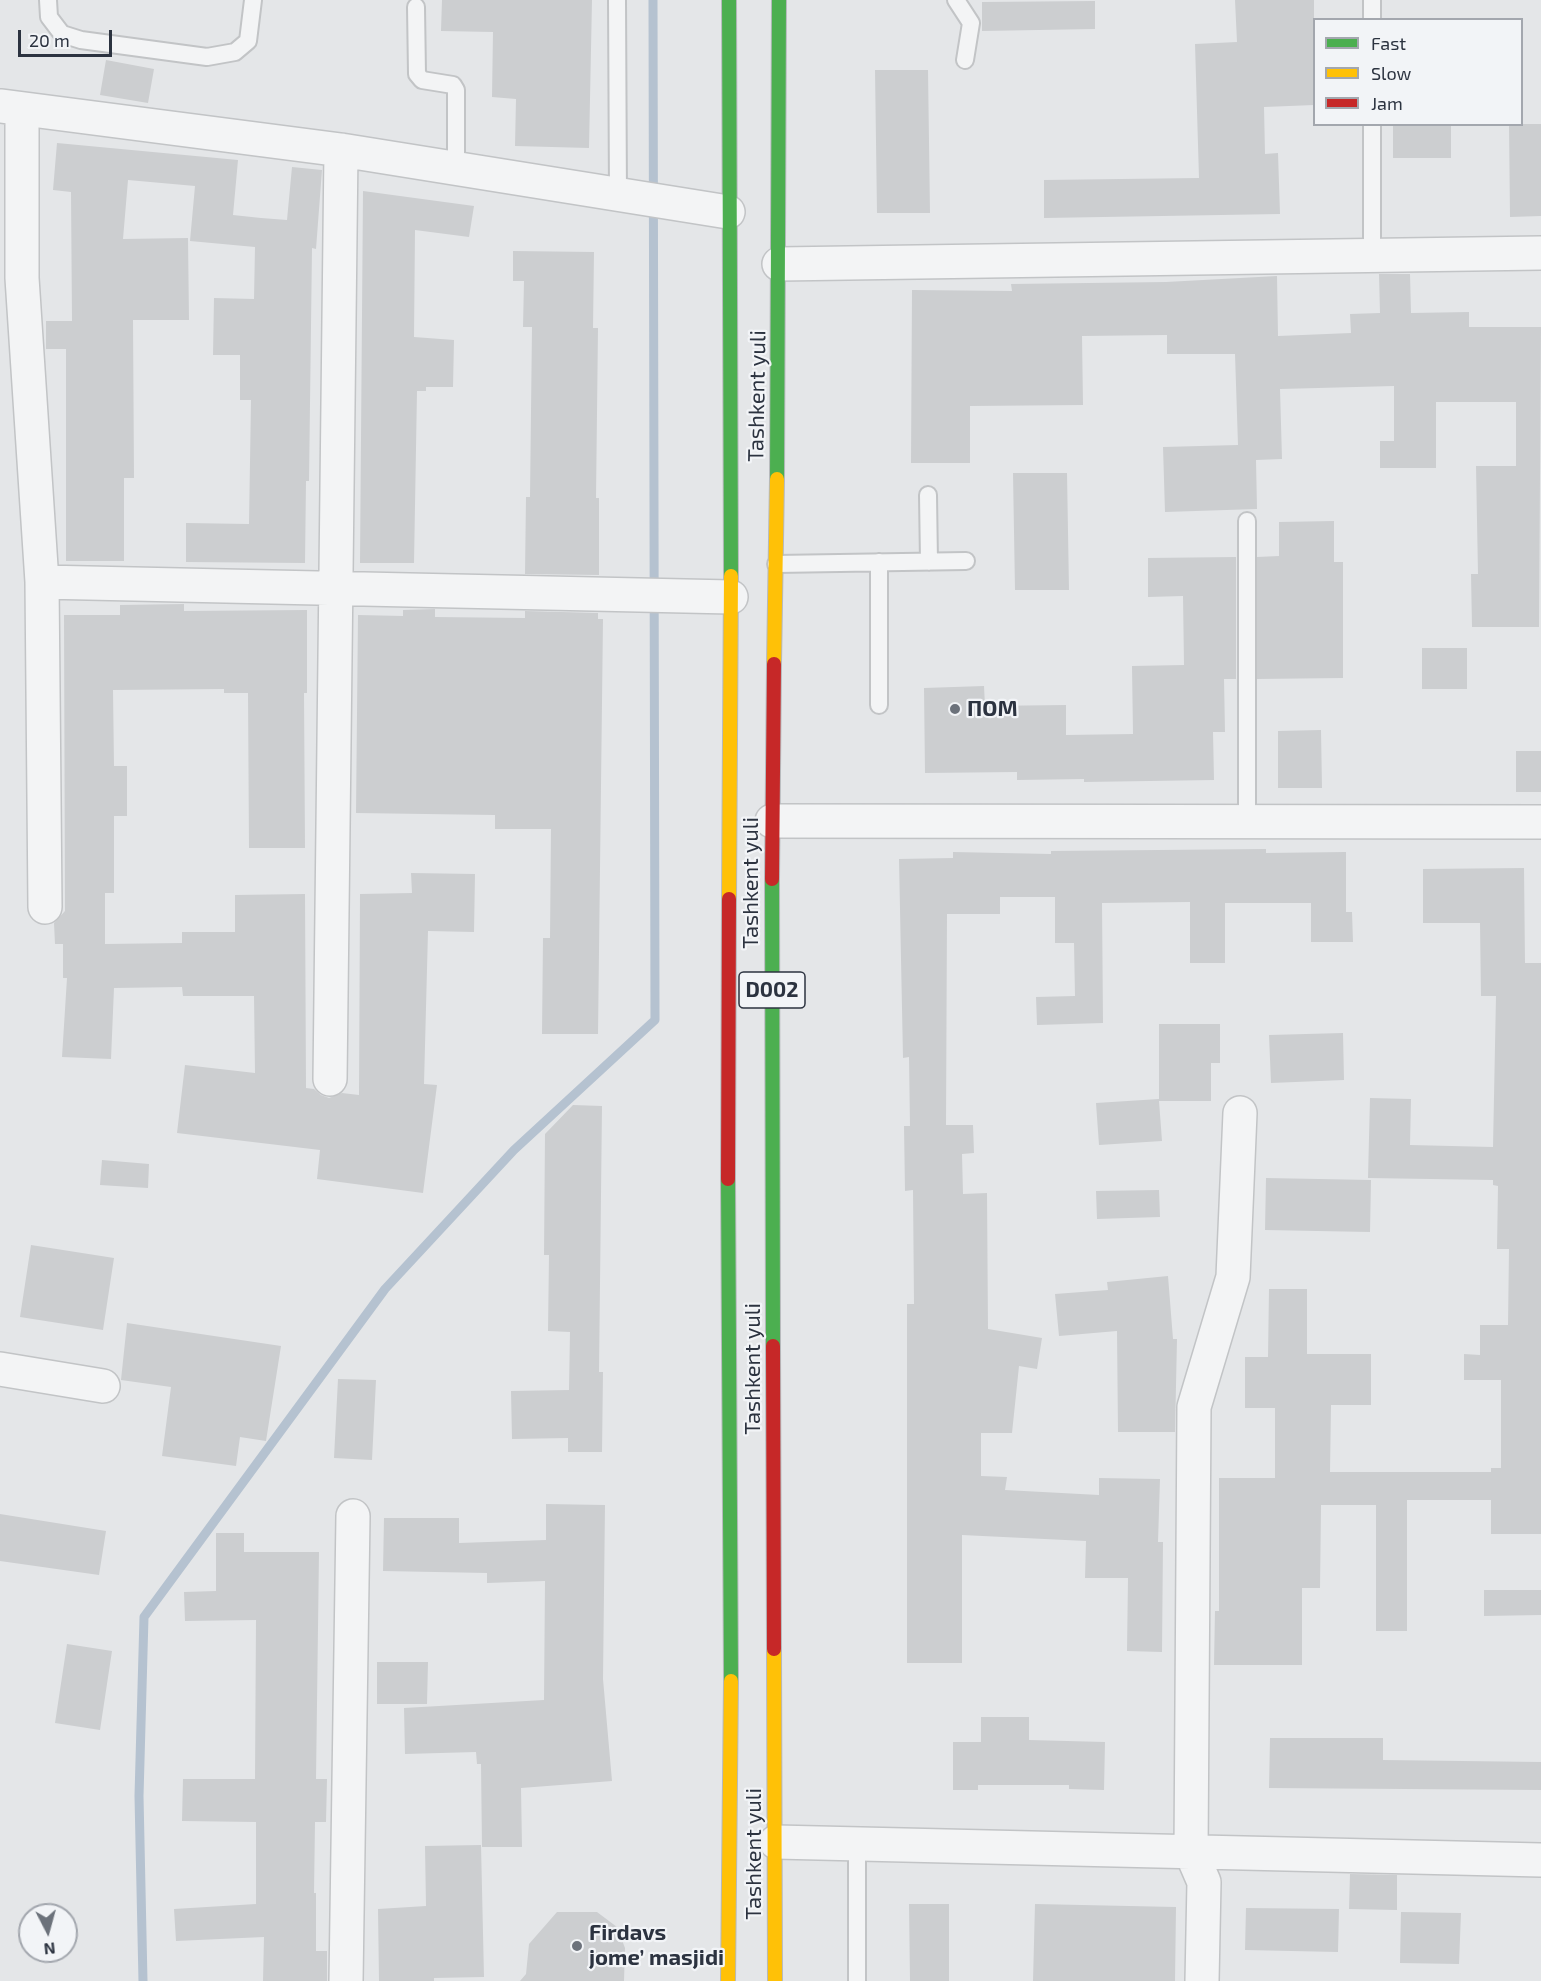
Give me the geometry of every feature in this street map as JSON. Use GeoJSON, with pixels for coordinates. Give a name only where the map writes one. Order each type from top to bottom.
{"type":"FeatureCollection","features":[{"type":"Feature","properties":{"kind":"highway","name":"Tashkent yuli"},"geometry":{"type":"LineString","coordinates":[[728,1981],[734,1340],[729,0]]}},
{"type":"Feature","properties":{"kind":"highway","name":"Tashkent yuli"},"geometry":{"type":"LineString","coordinates":[[775,1981],[776,1842],[768,1339],[779,264],[779,0]]}},
{"type":"Feature","properties":{"kind":"street"},"geometry":{"type":"LineString","coordinates":[[45,907],[42,582],[11,107],[340,150],[728,212]]}},
{"type":"Feature","properties":{"kind":"street"},"geometry":{"type":"LineString","coordinates":[[330,1079],[340,150]]}},
{"type":"Feature","properties":{"kind":"street"},"geometry":{"type":"LineString","coordinates":[[779,264],[1541,253]]}},
{"type":"Feature","properties":{"kind":"street"},"geometry":{"type":"LineString","coordinates":[[42,582],[731,597]]}},
{"type":"Feature","properties":{"kind":"street"},"geometry":{"type":"LineString","coordinates":[[772,820],[1541,822]]}},
{"type":"Feature","properties":{"kind":"street"},"geometry":{"type":"LineString","coordinates":[[1202,1981],[1204,1882],[1191,1852],[1194,1407],[1233,1277],[1240,1113]]}},
{"type":"Feature","properties":{"kind":"street"},"geometry":{"type":"LineString","coordinates":[[0,1369],[103,1386]]}},
{"type":"Feature","properties":{"kind":"street"},"geometry":{"type":"LineString","coordinates":[[346,1981],[353,1516]]}},
{"type":"Feature","properties":{"kind":"street"},"geometry":{"type":"LineString","coordinates":[[776,1842],[1541,1860]]}},
{"type":"Feature","properties":{"kind":"lane"},"geometry":{"type":"LineString","coordinates":[[48,0],[50,17],[62,34],[81,40],[207,57],[235,52],[248,41],[253,0]]}},
{"type":"Feature","properties":{"kind":"lane"},"geometry":{"type":"LineString","coordinates":[[617,0],[642,198]]}},
{"type":"Feature","properties":{"kind":"lane"},"geometry":{"type":"LineString","coordinates":[[956,0],[971,22],[964,60]]}},
{"type":"Feature","properties":{"kind":"lane"},"geometry":{"type":"LineString","coordinates":[[1372,0],[1372,18]]}},
{"type":"Feature","properties":{"kind":"lane"},"geometry":{"type":"LineString","coordinates":[[416,7],[417,74],[422,80],[453,85],[456,90],[456,169]]}},
{"type":"Feature","properties":{"kind":"lane"},"geometry":{"type":"LineString","coordinates":[[1372,126],[1372,256]]}},
{"type":"Feature","properties":{"kind":"lane"},"geometry":{"type":"LineString","coordinates":[[928,495],[929,562]]}},
{"type":"Feature","properties":{"kind":"lane"},"geometry":{"type":"LineString","coordinates":[[1247,521],[1248,822]]}},
{"type":"Feature","properties":{"kind":"lane"},"geometry":{"type":"LineString","coordinates":[[776,564],[966,561]]}},
{"type":"Feature","properties":{"kind":"lane"},"geometry":{"type":"LineString","coordinates":[[879,562],[879,705]]}},
{"type":"Feature","properties":{"kind":"lane"},"geometry":{"type":"LineString","coordinates":[[857,1844],[858,1981]]}},
{"type":"Feature","properties":{"kind":"building"},"geometry":{"type":"Polygon","coordinates":[[[442,0],[592,0],[589,148],[515,146],[516,99],[492,97],[493,32],[441,31],[442,0]]]}},
{"type":"Feature","properties":{"kind":"building"},"geometry":{"type":"Polygon","coordinates":[[[1235,0],[1314,0],[1313,105],[1264,107],[1265,154],[1278,153],[1280,214],[1044,218],[1044,180],[1199,178],[1195,44],[1237,42],[1235,0]]]}},
{"type":"Feature","properties":{"kind":"building"},"geometry":{"type":"Polygon","coordinates":[[[1095,1],[1095,29],[982,31],[982,2],[1095,1]]]}},
{"type":"Feature","properties":{"kind":"building"},"geometry":{"type":"Polygon","coordinates":[[[106,60],[154,69],[148,103],[100,95],[106,60]]]}},
{"type":"Feature","properties":{"kind":"building"},"geometry":{"type":"Polygon","coordinates":[[[875,70],[928,70],[930,213],[877,213],[875,70]]]}},
{"type":"Feature","properties":{"kind":"building"},"geometry":{"type":"Polygon","coordinates":[[[1541,124],[1541,216],[1510,217],[1509,126],[1541,124]]]}},
{"type":"Feature","properties":{"kind":"building"},"geometry":{"type":"Polygon","coordinates":[[[1393,126],[1451,126],[1451,158],[1393,158],[1393,126]]]}},
{"type":"Feature","properties":{"kind":"building"},"geometry":{"type":"Polygon","coordinates":[[[57,143],[238,160],[233,215],[261,218],[287,220],[292,167],[322,170],[316,249],[312,248],[309,481],[306,481],[305,563],[186,562],[186,523],[249,524],[251,400],[240,400],[240,355],[213,355],[214,298],[254,299],[255,247],[190,241],[195,186],[128,180],[123,239],[188,238],[189,320],[133,320],[134,478],[124,478],[124,561],[66,561],[66,349],[46,349],[46,321],[72,321],[71,192],[53,190],[57,143]]]}},
{"type":"Feature","properties":{"kind":"building"},"geometry":{"type":"Polygon","coordinates":[[[363,191],[474,206],[469,237],[415,230],[414,337],[454,340],[453,387],[426,387],[426,391],[417,391],[414,563],[360,563],[363,191]]]}},
{"type":"Feature","properties":{"kind":"building"},"geometry":{"type":"Polygon","coordinates":[[[513,251],[594,252],[593,328],[598,328],[596,498],[599,498],[599,575],[525,574],[526,497],[530,497],[532,327],[523,327],[524,281],[513,281],[513,251]]]}},
{"type":"Feature","properties":{"kind":"building"},"geometry":{"type":"Polygon","coordinates":[[[1379,274],[1410,274],[1411,313],[1469,312],[1469,327],[1541,327],[1539,627],[1472,627],[1471,574],[1478,574],[1476,466],[1516,466],[1516,402],[1436,402],[1436,468],[1380,468],[1380,441],[1394,441],[1394,386],[1280,389],[1282,459],[1256,460],[1257,509],[1165,512],[1163,447],[1238,445],[1235,354],[1167,354],[1167,335],[1082,336],[1083,405],[970,406],[970,463],[911,463],[912,290],[1012,291],[1011,284],[1166,282],[1277,276],[1278,336],[1351,333],[1350,314],[1380,313],[1379,274]]]}},
{"type":"Feature","properties":{"kind":"building"},"geometry":{"type":"Polygon","coordinates":[[[1013,473],[1067,473],[1069,590],[1015,590],[1013,473]]]}},
{"type":"Feature","properties":{"kind":"building"},"geometry":{"type":"Polygon","coordinates":[[[1334,521],[1334,562],[1343,562],[1343,678],[1257,679],[1257,557],[1279,556],[1279,522],[1334,521]]]}},
{"type":"Feature","properties":{"kind":"building"},"geometry":{"type":"Polygon","coordinates":[[[1236,557],[1236,679],[1224,679],[1225,732],[1213,732],[1214,780],[1084,782],[1084,779],[1017,780],[1017,772],[925,773],[924,688],[984,686],[985,706],[1066,705],[1066,735],[1133,734],[1132,666],[1184,665],[1183,596],[1148,597],[1148,558],[1236,557]]]}},
{"type":"Feature","properties":{"kind":"building"},"geometry":{"type":"Polygon","coordinates":[[[184,604],[184,611],[307,610],[307,693],[304,693],[305,848],[249,848],[248,693],[224,693],[224,689],[113,690],[114,766],[127,766],[127,816],[114,816],[114,893],[105,893],[105,944],[182,943],[182,932],[235,932],[235,895],[305,894],[306,1088],[314,1089],[329,1098],[342,1093],[359,1095],[360,894],[412,893],[411,873],[475,874],[474,932],[428,931],[424,1084],[437,1085],[423,1193],[317,1179],[320,1150],[177,1133],[185,1065],[255,1073],[254,996],[183,996],[182,987],[114,988],[111,1059],[62,1057],[67,978],[63,978],[63,944],[55,944],[54,923],[65,911],[64,615],[120,615],[120,605],[184,604]]]}},
{"type":"Feature","properties":{"kind":"building"},"geometry":{"type":"Polygon","coordinates":[[[435,609],[435,617],[525,618],[525,611],[598,613],[598,619],[603,619],[598,1034],[542,1034],[543,938],[550,938],[551,829],[495,829],[495,815],[356,813],[358,615],[403,616],[403,610],[435,609]]]}},
{"type":"Feature","properties":{"kind":"building"},"geometry":{"type":"Polygon","coordinates":[[[1422,648],[1467,648],[1467,689],[1422,689],[1422,648]]]}},
{"type":"Feature","properties":{"kind":"building"},"geometry":{"type":"Polygon","coordinates":[[[1321,730],[1322,788],[1278,788],[1278,731],[1321,730]]]}},
{"type":"Feature","properties":{"kind":"building"},"geometry":{"type":"Polygon","coordinates":[[[1516,751],[1541,751],[1541,792],[1516,792],[1516,751]]]}},
{"type":"Feature","properties":{"kind":"building"},"geometry":{"type":"Polygon","coordinates":[[[1266,849],[1266,853],[1346,852],[1346,912],[1352,912],[1353,942],[1311,942],[1311,903],[1225,903],[1225,963],[1190,963],[1190,902],[1102,903],[1103,1023],[1037,1025],[1036,997],[1075,996],[1074,943],[1055,943],[1055,897],[1000,897],[1000,914],[947,914],[946,1125],[973,1125],[974,1153],[962,1154],[963,1194],[987,1193],[988,1329],[1042,1338],[1037,1369],[1019,1366],[1012,1433],[981,1433],[981,1476],[1007,1477],[1005,1490],[1099,1495],[1099,1478],[1160,1479],[1158,1542],[1163,1542],[1162,1652],[1127,1651],[1128,1578],[1085,1578],[1086,1541],[962,1535],[962,1663],[907,1663],[907,1304],[914,1304],[913,1190],[905,1191],[904,1126],[910,1126],[909,1057],[903,1058],[899,859],[953,858],[953,852],[1051,854],[1051,851],[1266,849]]]}},
{"type":"Feature","properties":{"kind":"building"},"geometry":{"type":"Polygon","coordinates":[[[1524,868],[1525,963],[1541,963],[1541,1534],[1491,1534],[1491,1500],[1407,1500],[1407,1631],[1376,1631],[1376,1505],[1321,1505],[1320,1588],[1302,1588],[1302,1665],[1214,1665],[1215,1611],[1219,1611],[1219,1478],[1275,1478],[1275,1408],[1245,1408],[1245,1357],[1268,1357],[1269,1289],[1307,1289],[1307,1354],[1371,1354],[1371,1405],[1331,1405],[1330,1472],[1491,1472],[1491,1468],[1501,1468],[1501,1380],[1464,1380],[1464,1354],[1480,1355],[1480,1325],[1508,1325],[1509,1249],[1497,1249],[1498,1186],[1493,1185],[1493,1180],[1368,1178],[1370,1098],[1411,1099],[1410,1145],[1493,1147],[1496,996],[1481,996],[1480,923],[1423,923],[1423,869],[1524,868]]]}},
{"type":"Feature","properties":{"kind":"building"},"geometry":{"type":"Polygon","coordinates":[[[1159,1024],[1220,1024],[1220,1063],[1211,1063],[1211,1101],[1159,1101],[1162,1141],[1099,1145],[1096,1103],[1159,1099],[1159,1024]]]}},
{"type":"Feature","properties":{"kind":"building"},"geometry":{"type":"Polygon","coordinates":[[[1343,1033],[1344,1080],[1271,1083],[1269,1035],[1343,1033]]]}},
{"type":"Feature","properties":{"kind":"building"},"geometry":{"type":"Polygon","coordinates":[[[573,1105],[602,1106],[599,1372],[603,1372],[602,1452],[568,1452],[568,1438],[512,1439],[511,1391],[569,1390],[570,1332],[548,1331],[549,1255],[544,1255],[545,1134],[573,1105]]]}},
{"type":"Feature","properties":{"kind":"building"},"geometry":{"type":"Polygon","coordinates":[[[102,1160],[149,1164],[148,1188],[100,1185],[102,1160]]]}},
{"type":"Feature","properties":{"kind":"building"},"geometry":{"type":"Polygon","coordinates":[[[1266,1178],[1371,1180],[1370,1232],[1265,1230],[1266,1178]]]}},
{"type":"Feature","properties":{"kind":"building"},"geometry":{"type":"Polygon","coordinates":[[[1159,1190],[1160,1217],[1097,1219],[1096,1191],[1159,1190]]]}},
{"type":"Feature","properties":{"kind":"building"},"geometry":{"type":"Polygon","coordinates":[[[31,1245],[114,1258],[103,1330],[20,1317],[31,1245]]]}},
{"type":"Feature","properties":{"kind":"building"},"geometry":{"type":"Polygon","coordinates":[[[1168,1276],[1173,1339],[1177,1339],[1175,1432],[1118,1432],[1117,1331],[1059,1336],[1055,1294],[1108,1290],[1107,1282],[1168,1276]]]}},
{"type":"Feature","properties":{"kind":"building"},"geometry":{"type":"Polygon","coordinates":[[[127,1323],[281,1346],[266,1441],[240,1437],[236,1466],[162,1456],[171,1387],[121,1380],[127,1323]]]}},
{"type":"Feature","properties":{"kind":"building"},"geometry":{"type":"Polygon","coordinates":[[[338,1379],[376,1380],[372,1460],[334,1458],[338,1379]]]}},
{"type":"Feature","properties":{"kind":"building"},"geometry":{"type":"Polygon","coordinates":[[[546,1504],[605,1505],[603,1679],[612,1781],[521,1788],[522,1847],[482,1847],[481,1764],[477,1764],[476,1752],[405,1754],[404,1708],[544,1700],[545,1581],[487,1583],[487,1573],[383,1571],[384,1518],[459,1518],[459,1543],[546,1540],[546,1504]]]}},
{"type":"Feature","properties":{"kind":"building"},"geometry":{"type":"Polygon","coordinates":[[[0,1514],[106,1531],[99,1575],[0,1561],[0,1514]]]}},
{"type":"Feature","properties":{"kind":"building"},"geometry":{"type":"Polygon","coordinates":[[[216,1533],[244,1533],[244,1552],[319,1552],[316,1779],[327,1779],[326,1822],[315,1822],[314,1893],[316,1893],[316,1951],[327,1951],[327,1981],[263,1981],[264,1937],[176,1941],[174,1909],[256,1904],[256,1822],[182,1821],[183,1779],[255,1779],[256,1620],[185,1621],[184,1592],[216,1591],[216,1533]]]}},
{"type":"Feature","properties":{"kind":"building"},"geometry":{"type":"Polygon","coordinates":[[[1484,1590],[1541,1590],[1541,1615],[1484,1616],[1484,1590]]]}},
{"type":"Feature","properties":{"kind":"building"},"geometry":{"type":"Polygon","coordinates":[[[67,1644],[112,1651],[100,1730],[55,1723],[67,1644]]]}},
{"type":"Feature","properties":{"kind":"building"},"geometry":{"type":"Polygon","coordinates":[[[377,1662],[428,1662],[427,1704],[377,1704],[377,1662]]]}},
{"type":"Feature","properties":{"kind":"building"},"geometry":{"type":"Polygon","coordinates":[[[981,1717],[1029,1717],[1029,1740],[1105,1742],[1104,1790],[1069,1789],[1069,1785],[978,1785],[978,1790],[953,1790],[953,1742],[981,1742],[981,1717]]]}},
{"type":"Feature","properties":{"kind":"building"},"geometry":{"type":"Polygon","coordinates":[[[1270,1738],[1383,1738],[1383,1760],[1541,1762],[1541,1790],[1269,1788],[1270,1738]]]}},
{"type":"Feature","properties":{"kind":"building"},"geometry":{"type":"Polygon","coordinates":[[[481,1845],[484,1977],[434,1978],[434,1981],[379,1981],[378,1909],[426,1906],[425,1846],[481,1845]]]}},
{"type":"Feature","properties":{"kind":"building"},"geometry":{"type":"Polygon","coordinates":[[[1350,1874],[1397,1875],[1397,1910],[1349,1909],[1350,1874]]]}},
{"type":"Feature","properties":{"kind":"building"},"geometry":{"type":"Polygon","coordinates":[[[909,1904],[949,1904],[949,1981],[910,1981],[909,1904]]]}},
{"type":"Feature","properties":{"kind":"building"},"geometry":{"type":"Polygon","coordinates":[[[1035,1904],[1176,1907],[1175,1981],[1033,1981],[1035,1904]]]}},
{"type":"Feature","properties":{"kind":"building"},"geometry":{"type":"Polygon","coordinates":[[[1246,1908],[1339,1909],[1338,1952],[1245,1950],[1246,1908]]]}},
{"type":"Feature","properties":{"kind":"building","name":"Firdavs jome’ masjidi"},"geometry":{"type":"Polygon","coordinates":[[[557,1912],[597,1912],[617,1927],[625,1948],[624,1981],[520,1981],[526,1974],[529,1944],[557,1912]]]}},
{"type":"Feature","properties":{"kind":"building"},"geometry":{"type":"Polygon","coordinates":[[[1401,1912],[1461,1913],[1459,1964],[1400,1963],[1401,1912]]]}},
{"type":"Feature","properties":{"kind":"waterway"},"geometry":{"type":"LineString","coordinates":[[143,1981],[139,1796],[144,1617],[385,1289],[514,1150],[655,1020],[653,0]]}},
{"type":"Feature","properties":{"kind":"traffic: fast"},"geometry":{"type":"LineString","coordinates":[[729,0],[731,576]]}},
{"type":"Feature","properties":{"kind":"traffic: fast"},"geometry":{"type":"LineString","coordinates":[[777,479],[779,0]]}},
{"type":"Feature","properties":{"kind":"traffic: fast"},"geometry":{"type":"LineString","coordinates":[[772,879],[773,1346]]}},
{"type":"Feature","properties":{"kind":"traffic: fast"},"geometry":{"type":"LineString","coordinates":[[728,1179],[731,1681]]}},
{"type":"Feature","properties":{"kind":"traffic: slow"},"geometry":{"type":"LineString","coordinates":[[774,664],[777,479]]}},
{"type":"Feature","properties":{"kind":"traffic: slow"},"geometry":{"type":"LineString","coordinates":[[729,899],[731,576]]}},
{"type":"Feature","properties":{"kind":"traffic: slow"},"geometry":{"type":"LineString","coordinates":[[774,1649],[775,1981]]}},
{"type":"Feature","properties":{"kind":"traffic: slow"},"geometry":{"type":"LineString","coordinates":[[728,1981],[731,1681]]}},
{"type":"Feature","properties":{"kind":"traffic: jam"},"geometry":{"type":"LineString","coordinates":[[772,879],[774,664]]}},
{"type":"Feature","properties":{"kind":"traffic: jam"},"geometry":{"type":"LineString","coordinates":[[728,1179],[729,899]]}},
{"type":"Feature","properties":{"kind":"traffic: jam"},"geometry":{"type":"LineString","coordinates":[[773,1346],[774,1649]]}},
{"type":"Feature","properties":{"kind":"place","name":"ПОМ"},"geometry":{"type":"Point","coordinates":[955,709]}},
{"type":"Feature","properties":{"kind":"place","name":"Firdavs jome’ masjidi"},"geometry":{"type":"Point","coordinates":[577,1946]}}]}
